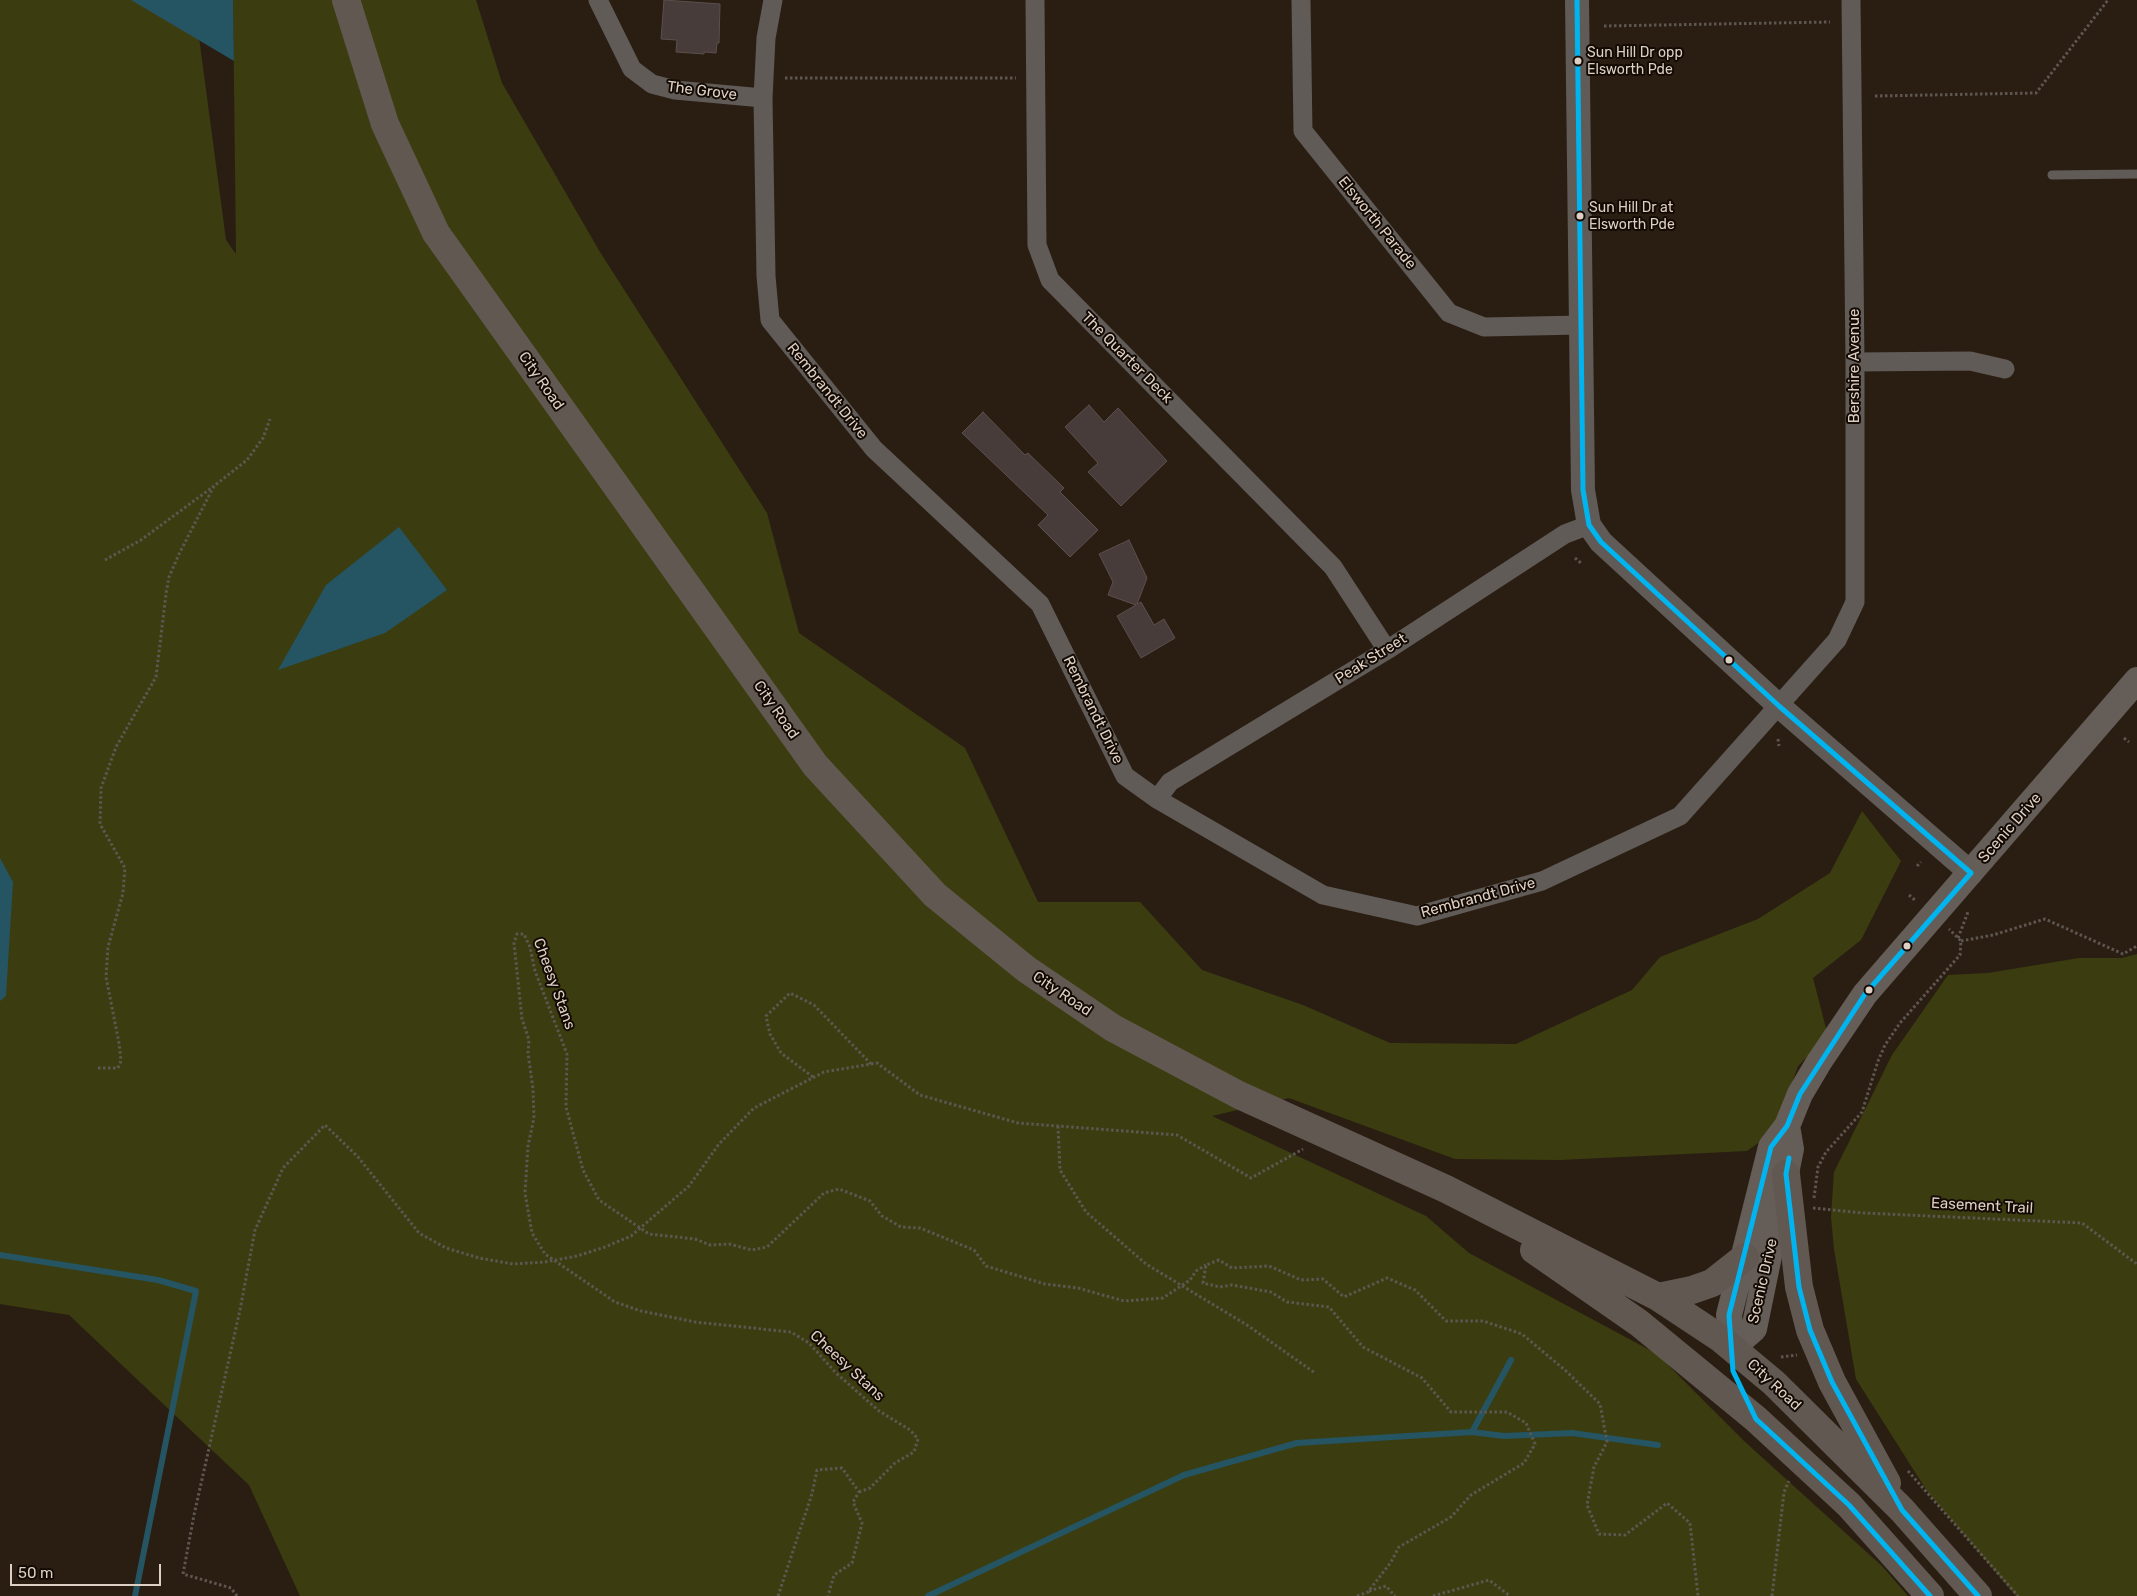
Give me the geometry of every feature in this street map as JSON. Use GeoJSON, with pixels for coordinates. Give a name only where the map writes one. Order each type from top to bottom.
{"type":"FeatureCollection","features":[{"type":"Feature","properties":{"kind":"highway","name":"City Road"},"geometry":{"type":"LineString","coordinates":[[346,0],[384,124],[436,232],[815,765],[935,895],[1026,969],[1113,1028],[1240,1095],[1446,1190],[1658,1297],[1740,1354],[1774,1383],[1902,1510],[1978,1596]]}},
{"type":"Feature","properties":{"kind":"highway"},"geometry":{"type":"LineString","coordinates":[[1786,1174],[1799,1287],[1810,1330],[1832,1382],[1902,1510]]}},
{"type":"Feature","properties":{"kind":"highway","name":"City Road"},"geometry":{"type":"LineString","coordinates":[[1446,1190],[1639,1322],[1756,1419],[1849,1505],[1930,1596]]}},
{"type":"Feature","properties":{"kind":"highway"},"geometry":{"type":"LineString","coordinates":[[1658,1297],[1692,1290],[1712,1283],[1745,1256]]}},
{"type":"Feature","properties":{"kind":"highway"},"geometry":{"type":"LineString","coordinates":[[1639,1322],[1715,1348],[1740,1354],[1733,1371],[1756,1419]]}},
{"type":"Feature","properties":{"kind":"main road","name":"Scenic Drive"},"geometry":{"type":"LineString","coordinates":[[1740,1354],[1730,1315],[1771,1147],[1787,1126],[1800,1094],[1837,1033],[1865,994],[2137,680]]}},
{"type":"Feature","properties":{"kind":"main road","name":"Scenic Drive"},"geometry":{"type":"LineString","coordinates":[[1740,1354],[1754,1329],[1786,1174],[1791,1149],[1787,1126]]}},
{"type":"Feature","properties":{"kind":"street","name":"The Grove"},"geometry":{"type":"LineString","coordinates":[[598,0],[632,69],[652,84],[675,90],[763,98]]}},
{"type":"Feature","properties":{"kind":"street","name":"Rembrandt Drive"},"geometry":{"type":"LineString","coordinates":[[773,0],[766,38],[763,98],[766,276],[770,320],[874,449],[1040,604],[1126,776],[1157,799],[1323,895],[1417,916],[1542,881],[1680,816],[1779,706]]}},
{"type":"Feature","properties":{"kind":"street","name":"The Quarter Deck"},"geometry":{"type":"LineString","coordinates":[[1035,0],[1037,244],[1050,280],[1333,567],[1387,650]]}},
{"type":"Feature","properties":{"kind":"street","name":"Elsworth Parade"},"geometry":{"type":"LineString","coordinates":[[1301,0],[1303,131],[1449,313],[1484,327],[1580,325]]}},
{"type":"Feature","properties":{"kind":"street"},"geometry":{"type":"LineString","coordinates":[[1577,0],[1583,490],[1589,525],[1601,542],[1779,706],[1970,873]]}},
{"type":"Feature","properties":{"kind":"street","name":"Bershire Avenue"},"geometry":{"type":"LineString","coordinates":[[1779,706],[1837,640],[1855,602],[1855,362],[1850,0]]}},
{"type":"Feature","properties":{"kind":"street"},"geometry":{"type":"LineString","coordinates":[[1855,362],[1970,361],[2005,369]]}},
{"type":"Feature","properties":{"kind":"street","name":"Peak Street"},"geometry":{"type":"LineString","coordinates":[[1157,799],[1170,782],[1387,650],[1565,534],[1589,525]]}},
{"type":"Feature","properties":{"kind":"lane"},"geometry":{"type":"LineString","coordinates":[[2052,175],[2137,174]]}},
{"type":"Feature","properties":{"kind":"path"},"geometry":{"type":"LineString","coordinates":[[1875,96],[2036,93],[2108,0]]}},
{"type":"Feature","properties":{"kind":"path"},"geometry":{"type":"LineString","coordinates":[[1604,26],[1830,22]]}},
{"type":"Feature","properties":{"kind":"path"},"geometry":{"type":"LineString","coordinates":[[784,78],[1016,78]]}},
{"type":"Feature","properties":{"kind":"path"},"geometry":{"type":"LineString","coordinates":[[105,560],[142,540],[247,460],[264,438],[270,419]]}},
{"type":"Feature","properties":{"kind":"path"},"geometry":{"type":"LineString","coordinates":[[98,1068],[118,1068],[120,1062],[120,1043],[106,977],[108,947],[123,893],[125,868],[100,824],[101,788],[116,747],[156,677],[169,577],[190,530],[214,486]]}},
{"type":"Feature","properties":{"kind":"path"},"geometry":{"type":"LineString","coordinates":[[1575,558],[1581,563]]}},
{"type":"Feature","properties":{"kind":"path"},"geometry":{"type":"LineString","coordinates":[[2124,738],[2129,742]]}},
{"type":"Feature","properties":{"kind":"path"},"geometry":{"type":"LineString","coordinates":[[1778,739],[1779,746]]}},
{"type":"Feature","properties":{"kind":"path"},"geometry":{"type":"LineString","coordinates":[[1917,866],[1921,862]]}},
{"type":"Feature","properties":{"kind":"path"},"geometry":{"type":"LineString","coordinates":[[1909,895],[1934,915],[1961,941]]}},
{"type":"Feature","properties":{"kind":"path"},"geometry":{"type":"LineString","coordinates":[[1961,941],[1993,935],[2045,919],[2123,954],[2137,946]]}},
{"type":"Feature","properties":{"kind":"path","name":"Cheesy Stans"},"geometry":{"type":"LineString","coordinates":[[859,1492],[870,1488],[895,1463],[914,1452],[918,1439],[910,1430],[879,1411],[836,1373],[809,1343],[790,1332],[694,1322],[641,1312],[615,1302],[545,1254],[532,1233],[525,1193],[528,1146],[534,1118],[529,1040],[522,1019],[514,943],[517,934],[524,934],[530,947],[535,971],[568,1054],[566,1107],[584,1170],[599,1200],[649,1234],[695,1239],[710,1245],[729,1244],[752,1250],[767,1247],[824,1193],[839,1189],[870,1201],[882,1216],[901,1227],[920,1228],[974,1250],[986,1266],[1045,1284],[1078,1288],[1124,1301],[1164,1298],[1206,1265]]}},
{"type":"Feature","properties":{"kind":"path"},"geometry":{"type":"LineString","coordinates":[[1812,1213],[1818,1167],[1826,1152],[1862,1112],[1878,1061],[1886,1045],[1900,1023],[1960,955],[1961,941]]}},
{"type":"Feature","properties":{"kind":"path"},"geometry":{"type":"LineString","coordinates":[[813,1077],[781,1053],[770,1034],[766,1016],[790,993],[814,1005],[871,1064]]}},
{"type":"Feature","properties":{"kind":"path"},"geometry":{"type":"LineString","coordinates":[[237,1596],[231,1588],[183,1574],[192,1523],[240,1310],[255,1230],[282,1168],[325,1125],[358,1157],[419,1233],[446,1248],[479,1258],[513,1264],[553,1260],[605,1247],[631,1236],[689,1186],[719,1144],[754,1108],[824,1072],[877,1063],[920,1095],[1018,1123],[1177,1135],[1250,1178],[1327,1135]]}},
{"type":"Feature","properties":{"kind":"path"},"geometry":{"type":"LineString","coordinates":[[1058,1126],[1060,1170],[1086,1212],[1146,1264],[1247,1325],[1315,1373]]}},
{"type":"Feature","properties":{"kind":"path","name":"Easement Trail"},"geometry":{"type":"LineString","coordinates":[[1813,1208],[1864,1213],[2082,1222],[2137,1264]]}},
{"type":"Feature","properties":{"kind":"path"},"geometry":{"type":"LineString","coordinates":[[1368,1592],[1400,1547],[1451,1517],[1471,1495],[1524,1463],[1535,1444],[1526,1423],[1508,1412],[1451,1412],[1422,1378],[1363,1347],[1329,1307],[1287,1302],[1271,1292],[1232,1285],[1220,1287],[1204,1283],[1206,1265],[1219,1260],[1232,1268],[1269,1266],[1301,1280],[1323,1279],[1344,1297],[1387,1278],[1415,1290],[1446,1321],[1483,1320],[1522,1334],[1566,1371],[1600,1404],[1607,1442],[1594,1466],[1587,1505],[1599,1534],[1625,1535],[1667,1503],[1690,1523],[1698,1596]]}},
{"type":"Feature","properties":{"kind":"path"},"geometry":{"type":"LineString","coordinates":[[1740,1354],[1820,1352]]}},
{"type":"Feature","properties":{"kind":"path"},"geometry":{"type":"LineString","coordinates":[[1772,1596],[1784,1492],[1800,1460]]}},
{"type":"Feature","properties":{"kind":"path"},"geometry":{"type":"LineString","coordinates":[[1904,1465],[2018,1596]]}},
{"type":"Feature","properties":{"kind":"path"},"geometry":{"type":"LineString","coordinates":[[778,1596],[812,1494],[817,1470],[842,1468],[859,1492],[853,1502],[862,1523],[852,1562],[834,1575],[828,1596]]}},
{"type":"Feature","properties":{"kind":"path"},"geometry":{"type":"LineString","coordinates":[[1433,1596],[1489,1580],[1510,1596]]}},
{"type":"Feature","properties":{"kind":"path"},"geometry":{"type":"LineString","coordinates":[[1357,1596],[1386,1586],[1395,1596]]}},
{"type":"Feature","properties":{"kind":"shaded area"},"geometry":{"type":"Polygon","coordinates":[[[0,0],[194,0],[226,240],[236,254],[233,0],[476,0],[502,83],[600,252],[767,513],[799,633],[965,748],[1038,902],[1140,902],[1202,970],[1303,1005],[1390,1043],[1516,1044],[1632,990],[1660,957],[1758,919],[1830,873],[1862,811],[1901,861],[1861,940],[1813,978],[1828,1036],[1798,1066],[1775,1131],[1747,1151],[1560,1160],[1455,1159],[1289,1098],[1212,1116],[1426,1216],[1469,1253],[1657,1354],[1744,1441],[1882,1566],[1908,1596],[300,1596],[249,1485],[69,1315],[0,1304],[0,0]]]}},
{"type":"Feature","properties":{"kind":"shaded area"},"geometry":{"type":"Polygon","coordinates":[[[2137,954],[2137,1596],[2016,1596],[1927,1491],[1856,1379],[1834,1249],[1831,1217],[1834,1172],[1892,1055],[1948,975],[1988,973],[2079,958],[2122,958],[2137,954]]]}},
{"type":"Feature","properties":{"kind":"water"},"geometry":{"type":"Polygon","coordinates":[[[131,0],[233,0],[234,61],[131,0]]]}},
{"type":"Feature","properties":{"kind":"water"},"geometry":{"type":"Polygon","coordinates":[[[399,527],[447,590],[385,633],[278,670],[326,585],[399,527]]]}},
{"type":"Feature","properties":{"kind":"water"},"geometry":{"type":"Polygon","coordinates":[[[0,858],[13,882],[6,996],[0,1001],[0,858]]]}},
{"type":"Feature","properties":{"kind":"building"},"geometry":{"type":"Polygon","coordinates":[[[664,0],[720,4],[719,43],[717,43],[716,53],[676,52],[677,40],[661,39],[664,0]]]}},
{"type":"Feature","properties":{"kind":"building"},"geometry":{"type":"Polygon","coordinates":[[[1089,405],[1104,422],[1118,408],[1167,461],[1121,506],[1088,472],[1098,463],[1065,427],[1089,405]]]}},
{"type":"Feature","properties":{"kind":"building"},"geometry":{"type":"Polygon","coordinates":[[[983,412],[1025,455],[1028,453],[1064,488],[1060,492],[1098,530],[1070,557],[1038,525],[1048,515],[962,433],[983,412]]]}},
{"type":"Feature","properties":{"kind":"building"},"geometry":{"type":"Polygon","coordinates":[[[1129,540],[1147,578],[1137,604],[1141,602],[1154,625],[1164,619],[1175,638],[1141,658],[1117,616],[1136,605],[1108,595],[1113,582],[1099,554],[1129,540]]]}},
{"type":"Feature","properties":{"kind":"waterway"},"geometry":{"type":"LineString","coordinates":[[0,1255],[158,1280],[196,1291],[135,1596]]}},
{"type":"Feature","properties":{"kind":"waterway"},"geometry":{"type":"LineString","coordinates":[[928,1596],[1184,1475],[1297,1443],[1472,1432],[1511,1360]]}},
{"type":"Feature","properties":{"kind":"waterway"},"geometry":{"type":"LineString","coordinates":[[1472,1432],[1504,1436],[1572,1433],[1658,1445]]}},
{"type":"Feature","properties":{"kind":"transit line"},"geometry":{"type":"LineString","coordinates":[[1577,0],[1583,490],[1589,525],[1601,542],[1779,706],[1971,873]]}},
{"type":"Feature","properties":{"kind":"transit line"},"geometry":{"type":"LineString","coordinates":[[1930,1596],[1849,1505],[1756,1419],[1733,1371],[1729,1315],[1771,1147],[1787,1126],[1800,1094],[1865,994],[1971,873]]}},
{"type":"Feature","properties":{"kind":"transit line"},"geometry":{"type":"LineString","coordinates":[[1789,1158],[1786,1174],[1799,1287],[1810,1330],[1832,1382],[1902,1510],[1978,1596]]}},
{"type":"Feature","properties":{"kind":"place","name":"Sun Hill Dr opp Elsworth Pde"},"geometry":{"type":"Point","coordinates":[1578,61]}},
{"type":"Feature","properties":{"kind":"place","name":"Sun Hill Dr at Elsworth Pde"},"geometry":{"type":"Point","coordinates":[1580,216]}}]}
